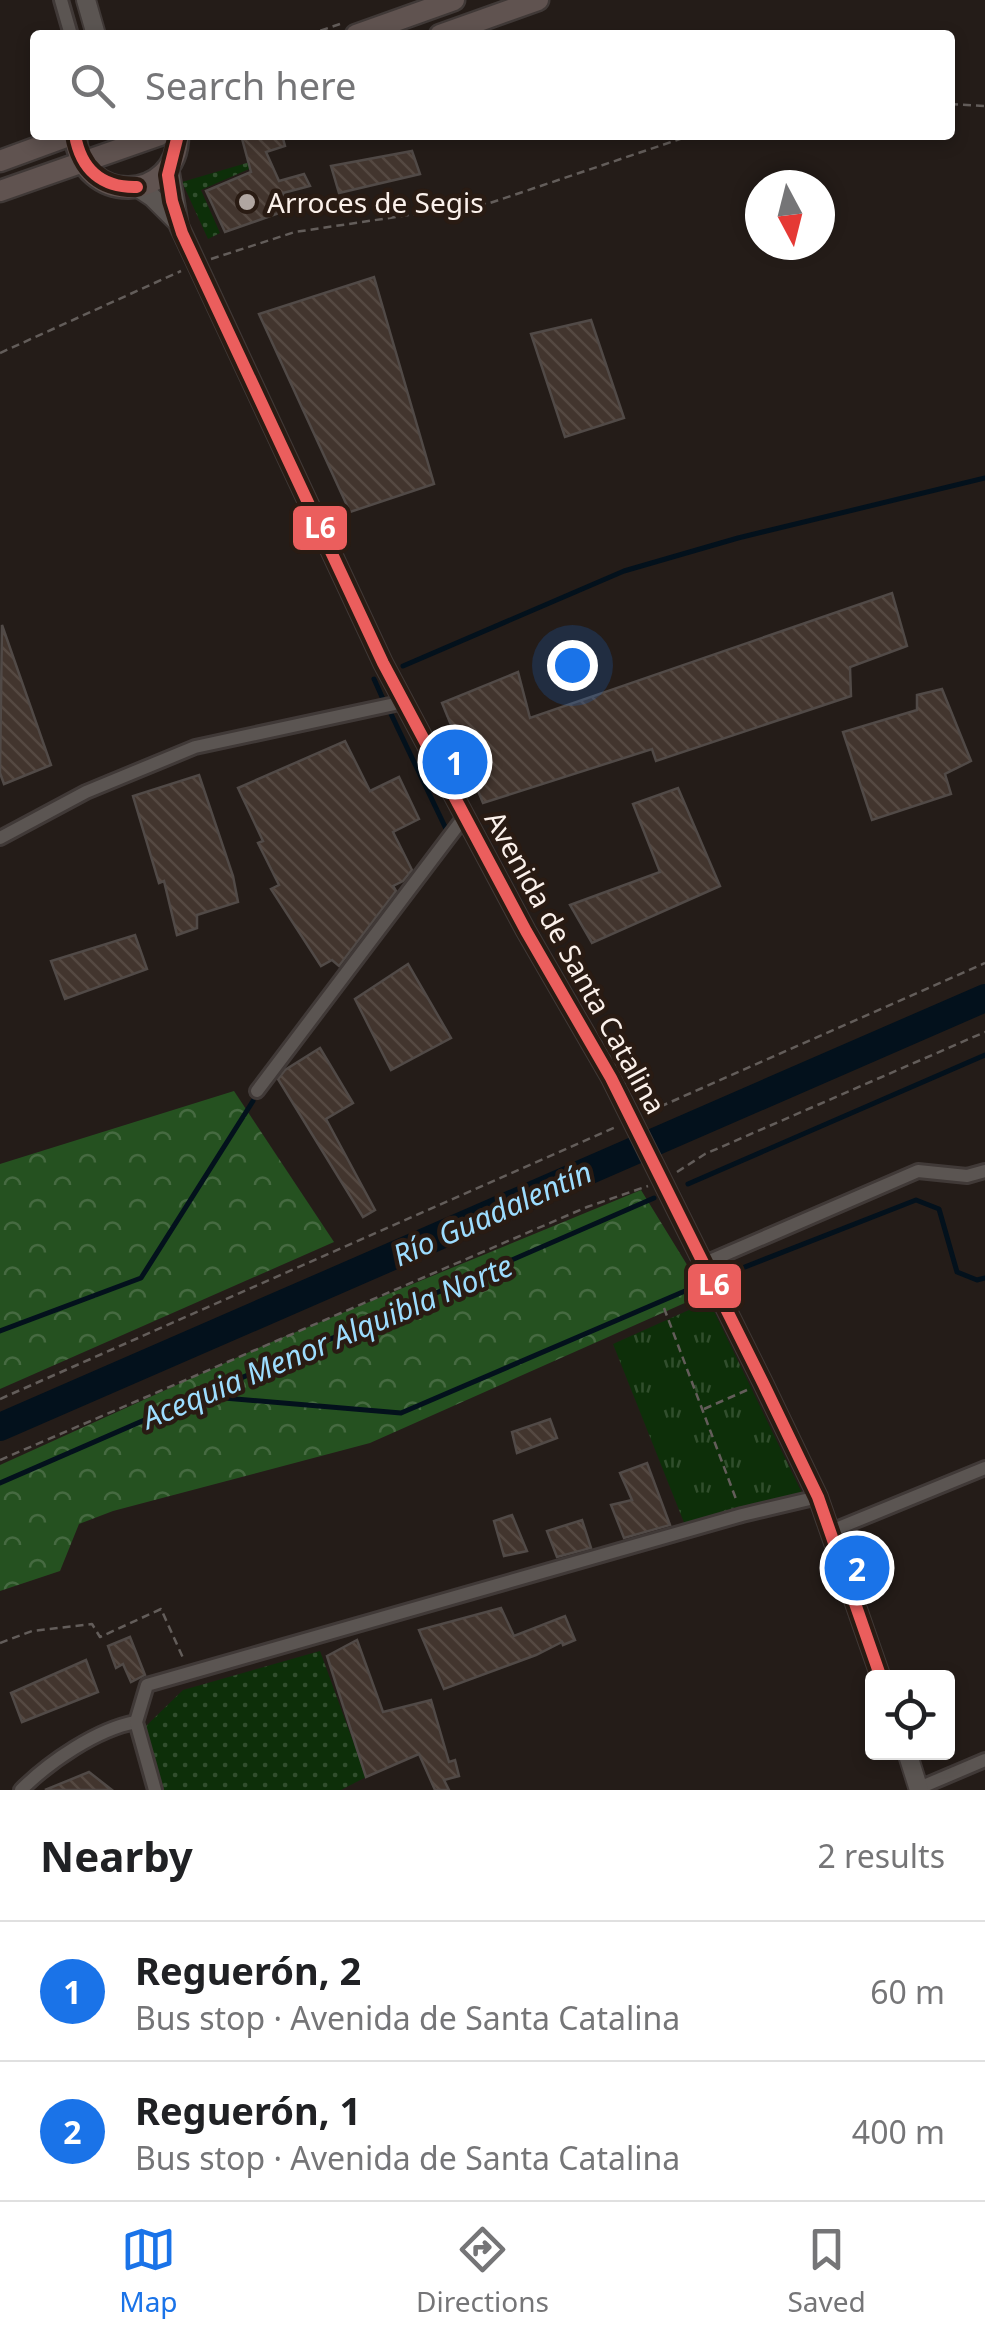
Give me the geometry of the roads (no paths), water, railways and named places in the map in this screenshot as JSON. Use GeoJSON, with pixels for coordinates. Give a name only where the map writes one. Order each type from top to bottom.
{"type":"FeatureCollection","features":[{"type":"Feature","properties":{"kind":"main road"},"geometry":{"type":"LineString","coordinates":[[86,0],[95,30]]}},
{"type":"Feature","properties":{"kind":"main road"},"geometry":{"type":"LineString","coordinates":[[370,30],[454,0]]}},
{"type":"Feature","properties":{"kind":"main road"},"geometry":{"type":"LineString","coordinates":[[454,30],[538,0]]}},
{"type":"Feature","properties":{"kind":"main road"},"geometry":{"type":"LineString","coordinates":[[0,161],[59,140]]}},
{"type":"Feature","properties":{"kind":"main road"},"geometry":{"type":"LineString","coordinates":[[75,140],[82,162],[103,183],[124,188],[137,188],[155,180],[169,166],[177,140]]}},
{"type":"Feature","properties":{"kind":"main road"},"geometry":{"type":"LineString","coordinates":[[0,191],[146,140]]}},
{"type":"Feature","properties":{"kind":"main road","name":"Avenida de Santa Catalina"},"geometry":{"type":"LineString","coordinates":[[169,166],[179,226]]}},
{"type":"Feature","properties":{"kind":"main road","name":"Avenida de Santa Catalina"},"geometry":{"type":"LineString","coordinates":[[137,188],[166,210],[179,226],[363,622],[661,1176],[818,1497],[878,1670]]}},
{"type":"Feature","properties":{"kind":"main road"},"geometry":{"type":"LineString","coordinates":[[909,1760],[919,1789]]}},
{"type":"Feature","properties":{"kind":"street"},"geometry":{"type":"LineString","coordinates":[[61,0],[70,30]]}},
{"type":"Feature","properties":{"kind":"street"},"geometry":{"type":"LineString","coordinates":[[0,838],[86,792],[195,747],[404,702]]}},
{"type":"Feature","properties":{"kind":"street"},"geometry":{"type":"LineString","coordinates":[[257,1092],[465,816]]}},
{"type":"Feature","properties":{"kind":"street"},"geometry":{"type":"LineString","coordinates":[[704,1263],[918,1171],[966,1176],[985,1171]]}},
{"type":"Feature","properties":{"kind":"street"},"geometry":{"type":"LineString","coordinates":[[831,1532],[985,1468]]}},
{"type":"Feature","properties":{"kind":"street"},"geometry":{"type":"LineString","coordinates":[[154,1790],[136,1722],[147,1684],[742,1515],[818,1497]]}},
{"type":"Feature","properties":{"kind":"street"},"geometry":{"type":"LineString","coordinates":[[21,1790],[43,1768],[119,1725],[136,1722]]}},
{"type":"Feature","properties":{"kind":"street"},"geometry":{"type":"LineString","coordinates":[[919,1789],[985,1760]]}},
{"type":"Feature","properties":{"kind":"waterway"},"geometry":{"type":"LineString","coordinates":[[403,666],[624,571],[738,538],[985,478]]}},
{"type":"Feature","properties":{"kind":"waterway"},"geometry":{"type":"LineString","coordinates":[[374,679],[383,699]]}},
{"type":"Feature","properties":{"kind":"waterway"},"geometry":{"type":"LineString","coordinates":[[391,714],[448,833]]}},
{"type":"Feature","properties":{"kind":"waterway","name":"Río Guadalentín"},"geometry":{"type":"LineString","coordinates":[[0,1427],[985,998]]}},
{"type":"Feature","properties":{"kind":"waterway","name":"Acequia Menor Alquibla Norte"},"geometry":{"type":"LineString","coordinates":[[688,1184],[985,1055]]}},
{"type":"Feature","properties":{"kind":"waterway"},"geometry":{"type":"LineString","coordinates":[[0,1331],[141,1278],[253,1101]]}},
{"type":"Feature","properties":{"kind":"waterway","name":"Acequia Menor Alquibla Norte"},"geometry":{"type":"LineString","coordinates":[[0,1483],[654,1198]]}},
{"type":"Feature","properties":{"kind":"waterway"},"geometry":{"type":"LineString","coordinates":[[732,1272],[916,1200],[939,1209],[957,1272],[977,1280],[985,1278]]}},
{"type":"Feature","properties":{"kind":"waterway"},"geometry":{"type":"LineString","coordinates":[[201,1396],[401,1413],[692,1288]]}},
{"type":"Feature","properties":{"kind":"place","name":"Arroces de Segis"},"geometry":{"type":"Point","coordinates":[247,202]}},
{"type":"Feature","properties":{"kind":"place","name":"Reguerón, 2"},"geometry":{"type":"Point","coordinates":[455,762]}},
{"type":"Feature","properties":{"kind":"place","name":"Reguerón, 1"},"geometry":{"type":"Point","coordinates":[857,1568]}}]}
